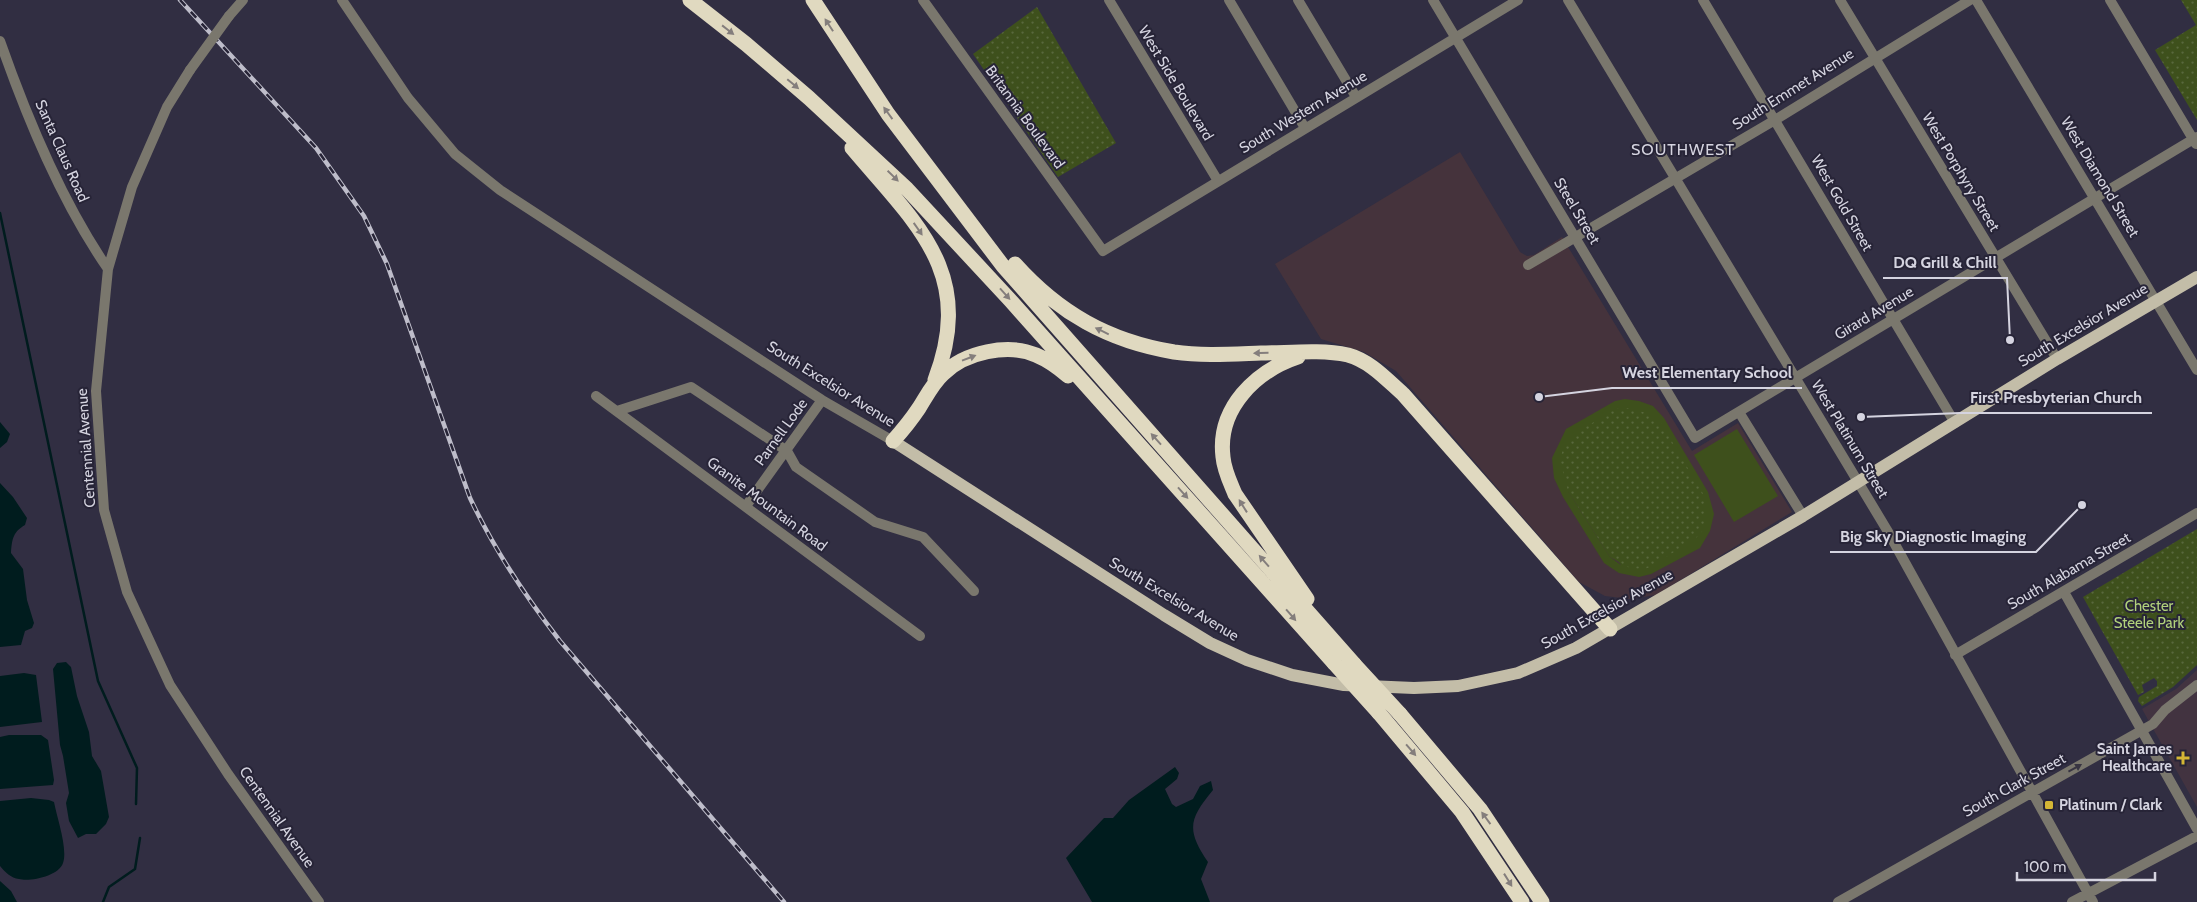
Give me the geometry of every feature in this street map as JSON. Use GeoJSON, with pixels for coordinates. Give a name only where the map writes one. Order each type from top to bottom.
{"type":"FeatureCollection","features":[{"type":"Feature","properties":{"kind":"highway"},"geometry":{"type":"LineString","coordinates":[[690,0],[746,44],[809,98],[907,189],[956,241],[1379,713],[1462,812],[1522,902]]}},
{"type":"Feature","properties":{"kind":"highway"},"geometry":{"type":"LineString","coordinates":[[813,0],[888,114],[939,179],[975,231],[1031,298],[1400,714],[1480,809],[1542,902]]}},
{"type":"Feature","properties":{"kind":"highway"},"geometry":{"type":"LineString","coordinates":[[809,98],[912,221],[940,265],[949,313],[947,338],[941,364],[932,388]]}},
{"type":"Feature","properties":{"kind":"highway"},"geometry":{"type":"LineString","coordinates":[[939,179],[963,202],[1002,251],[1041,292],[1062,308],[1106,334],[1175,352],[1348,355],[1374,368],[1403,394],[1610,628]]}},
{"type":"Feature","properties":{"kind":"highway"},"geometry":{"type":"LineString","coordinates":[[893,441],[943,374],[955,364],[968,357],[1011,349],[1035,354],[1057,366],[1079,385],[1169,478]]}},
{"type":"Feature","properties":{"kind":"highway"},"geometry":{"type":"LineString","coordinates":[[1310,353],[1280,364],[1264,373],[1240,396],[1230,412],[1223,437],[1223,457],[1235,494],[1250,518],[1353,662]]}},
{"type":"Feature","properties":{"kind":"main road","name":"South Excelsior Avenue"},"geometry":{"type":"LineString","coordinates":[[893,441],[1210,643],[1247,660],[1292,675],[1344,685],[1414,688],[1458,686],[1518,673],[1576,648],[1803,516],[2057,359],[2197,276]]}},
{"type":"Feature","properties":{"kind":"street","name":"Centennial Avenue"},"geometry":{"type":"LineString","coordinates":[[244,0],[229,16],[190,70],[167,107],[132,187],[108,269],[96,391],[104,510],[127,592],[170,685],[187,713],[319,902]]}},
{"type":"Feature","properties":{"kind":"street","name":"South Excelsior Avenue"},"geometry":{"type":"LineString","coordinates":[[342,0],[408,98],[456,154],[500,190],[822,400],[893,441]]}},
{"type":"Feature","properties":{"kind":"street","name":"Britannia Boulevard"},"geometry":{"type":"LineString","coordinates":[[923,0],[1103,251]]}},
{"type":"Feature","properties":{"kind":"street","name":"West Side Boulevard"},"geometry":{"type":"LineString","coordinates":[[1109,0],[1218,181]]}},
{"type":"Feature","properties":{"kind":"street"},"geometry":{"type":"LineString","coordinates":[[1229,0],[1305,128]]}},
{"type":"Feature","properties":{"kind":"street"},"geometry":{"type":"LineString","coordinates":[[1298,0],[1356,97]]}},
{"type":"Feature","properties":{"kind":"street","name":"Steel Street"},"geometry":{"type":"LineString","coordinates":[[1433,0],[1695,438]]}},
{"type":"Feature","properties":{"kind":"street","name":"South Western Avenue"},"geometry":{"type":"LineString","coordinates":[[1103,251],[1518,0]]}},
{"type":"Feature","properties":{"kind":"street","name":"West Platinum Street"},"geometry":{"type":"LineString","coordinates":[[1568,0],[1858,481],[2090,898]]}},
{"type":"Feature","properties":{"kind":"street","name":"West Gold Street"},"geometry":{"type":"LineString","coordinates":[[1703,0],[1955,423]]}},
{"type":"Feature","properties":{"kind":"street","name":"West Porphyry Street"},"geometry":{"type":"LineString","coordinates":[[1840,0],[2057,359]]}},
{"type":"Feature","properties":{"kind":"street","name":"South Emmet Avenue"},"geometry":{"type":"LineString","coordinates":[[1528,265],[1775,120],[1874,57],[1970,0]]}},
{"type":"Feature","properties":{"kind":"street","name":"West Diamond Street"},"geometry":{"type":"LineString","coordinates":[[1976,0],[2197,370]]}},
{"type":"Feature","properties":{"kind":"street"},"geometry":{"type":"LineString","coordinates":[[2110,0],[2196,140]]}},
{"type":"Feature","properties":{"kind":"street","name":"Santa Claus Road"},"geometry":{"type":"LineString","coordinates":[[0,41],[61,190],[85,236],[108,269]]}},
{"type":"Feature","properties":{"kind":"street","name":"Girard Avenue"},"geometry":{"type":"LineString","coordinates":[[1695,438],[2094,198],[2196,140]]}},
{"type":"Feature","properties":{"kind":"street"},"geometry":{"type":"LineString","coordinates":[[617,411],[691,387],[787,451],[796,467],[875,522],[923,537],[974,591]]}},
{"type":"Feature","properties":{"kind":"street","name":"Granite Mountain Road"},"geometry":{"type":"LineString","coordinates":[[596,396],[920,636]]}},
{"type":"Feature","properties":{"kind":"street","name":"Parnell Lode"},"geometry":{"type":"LineString","coordinates":[[746,506],[822,400]]}},
{"type":"Feature","properties":{"kind":"street"},"geometry":{"type":"LineString","coordinates":[[1739,412],[1803,516]]}},
{"type":"Feature","properties":{"kind":"street","name":"South Alabama Street"},"geometry":{"type":"LineString","coordinates":[[1955,654],[2197,514]]}},
{"type":"Feature","properties":{"kind":"street"},"geometry":{"type":"LineString","coordinates":[[2064,592],[2197,829]]}},
{"type":"Feature","properties":{"kind":"street","name":"South Clark Street"},"geometry":{"type":"LineString","coordinates":[[1838,902],[2142,731],[2153,724],[2165,710],[2197,685]]}},
{"type":"Feature","properties":{"kind":"street"},"geometry":{"type":"LineString","coordinates":[[2072,902],[2090,898],[2197,836]]}},
{"type":"Feature","properties":{"kind":"shaded area"},"geometry":{"type":"Polygon","coordinates":[[[1460,152],[1520,252],[1527,256],[1534,255],[1562,237],[1692,451],[1738,423],[1792,512],[1656,595],[1630,599],[1605,596],[1579,582],[1396,371],[1364,352],[1321,339],[1275,264],[1460,152]]]}},
{"type":"Feature","properties":{"kind":"shaded area"},"geometry":{"type":"Polygon","coordinates":[[[0,422],[10,434],[7,442],[0,448],[0,422]]]}},
{"type":"Feature","properties":{"kind":"shaded area"},"geometry":{"type":"Polygon","coordinates":[[[0,483],[13,497],[27,518],[25,525],[14,536],[11,553],[23,569],[27,600],[34,623],[32,628],[25,631],[21,645],[0,647],[0,483]]]}},
{"type":"Feature","properties":{"kind":"shaded area"},"geometry":{"type":"Polygon","coordinates":[[[66,662],[71,667],[77,696],[89,732],[92,756],[101,771],[109,817],[106,824],[96,834],[86,834],[78,838],[69,821],[66,803],[69,793],[60,745],[53,669],[57,663],[66,662]]]}},
{"type":"Feature","properties":{"kind":"shaded area","name":"Saint James Healthcare"},"geometry":{"type":"Polygon","coordinates":[[[2197,670],[2197,807],[2142,709],[2176,689],[2197,670]]]}},
{"type":"Feature","properties":{"kind":"shaded area"},"geometry":{"type":"Polygon","coordinates":[[[24,673],[36,675],[42,722],[0,727],[0,676],[24,673]]]}},
{"type":"Feature","properties":{"kind":"shaded area"},"geometry":{"type":"Polygon","coordinates":[[[9,735],[41,735],[48,740],[54,780],[53,785],[0,789],[0,737],[9,735]]]}},
{"type":"Feature","properties":{"kind":"shaded area"},"geometry":{"type":"Polygon","coordinates":[[[1175,767],[1179,773],[1177,779],[1165,789],[1172,804],[1176,807],[1193,799],[1200,786],[1211,781],[1213,790],[1199,809],[1193,825],[1196,841],[1208,862],[1201,879],[1210,902],[1092,902],[1066,858],[1104,818],[1113,818],[1129,800],[1175,767]]]}},
{"type":"Feature","properties":{"kind":"shaded area"},"geometry":{"type":"Polygon","coordinates":[[[31,798],[54,802],[63,842],[64,857],[60,868],[50,875],[24,880],[11,876],[0,866],[0,801],[31,798]]]}},
{"type":"Feature","properties":{"kind":"shaded area"},"geometry":{"type":"Polygon","coordinates":[[[0,881],[11,891],[17,902],[0,902],[0,881]]]}},
{"type":"Feature","properties":{"kind":"green space"},"geometry":{"type":"Polygon","coordinates":[[[2181,0],[2197,0],[2197,120],[2155,50],[2196,25],[2181,0]]]}},
{"type":"Feature","properties":{"kind":"green space"},"geometry":{"type":"Polygon","coordinates":[[[1037,7],[1116,143],[1058,177],[973,54],[1037,7]]]}},
{"type":"Feature","properties":{"kind":"green space"},"geometry":{"type":"Polygon","coordinates":[[[1625,399],[1639,401],[1653,406],[1664,418],[1708,492],[1714,514],[1710,531],[1700,548],[1651,574],[1639,577],[1619,573],[1604,563],[1563,497],[1554,478],[1552,458],[1566,429],[1615,401],[1625,399]],[[1568,491],[1610,557],[1621,565],[1568,491]]]}},
{"type":"Feature","properties":{"kind":"green space"},"geometry":{"type":"Polygon","coordinates":[[[1630,408],[1646,413],[1661,423],[1705,497],[1705,528],[1696,538],[1645,569],[1630,568],[1610,557],[1568,491],[1560,460],[1564,445],[1571,436],[1615,409],[1630,408]]]}},
{"type":"Feature","properties":{"kind":"green space"},"geometry":{"type":"Polygon","coordinates":[[[1737,429],[1778,496],[1734,522],[1694,455],[1737,429]]]}},
{"type":"Feature","properties":{"kind":"green space","name":"Chester Steele Park"},"geometry":{"type":"Polygon","coordinates":[[[2197,529],[2197,665],[2173,687],[2142,706],[2138,701],[2139,697],[2157,686],[2157,681],[2154,678],[2142,685],[2144,692],[2138,695],[2083,597],[2197,529]]]}},
{"type":"Feature","properties":{"kind":"waterway"},"geometry":{"type":"LineString","coordinates":[[0,213],[98,681],[137,768],[136,804]]}},
{"type":"Feature","properties":{"kind":"waterway"},"geometry":{"type":"LineString","coordinates":[[103,902],[109,887],[135,869],[140,838]]}},
{"type":"Feature","properties":{"kind":"railway"},"geometry":{"type":"LineString","coordinates":[[180,0],[316,148],[364,216],[387,264],[470,498],[489,536],[522,589],[560,641],[784,902]]}},
{"type":"Feature","properties":{"kind":"place","name":"DQ Grill & Chill"},"geometry":{"type":"Point","coordinates":[2010,340]}},
{"type":"Feature","properties":{"kind":"place","name":"West Elementary School"},"geometry":{"type":"Point","coordinates":[1539,397]}},
{"type":"Feature","properties":{"kind":"place","name":"First Presbyterian Church"},"geometry":{"type":"Point","coordinates":[1861,417]}},
{"type":"Feature","properties":{"kind":"place","name":"Big Sky Diagnostic Imaging"},"geometry":{"type":"Point","coordinates":[2082,505]}},
{"type":"Feature","properties":{"kind":"place","name":"Saint James Healthcare"},"geometry":{"type":"Point","coordinates":[2183,758]}},
{"type":"Feature","properties":{"kind":"place","name":"Platinum / Clark"},"geometry":{"type":"Point","coordinates":[2049,805]}},
{"type":"Feature","properties":{"kind":"district","name":"SOUTHWEST"},"geometry":{"type":"Point","coordinates":[1683,149]}}]}
